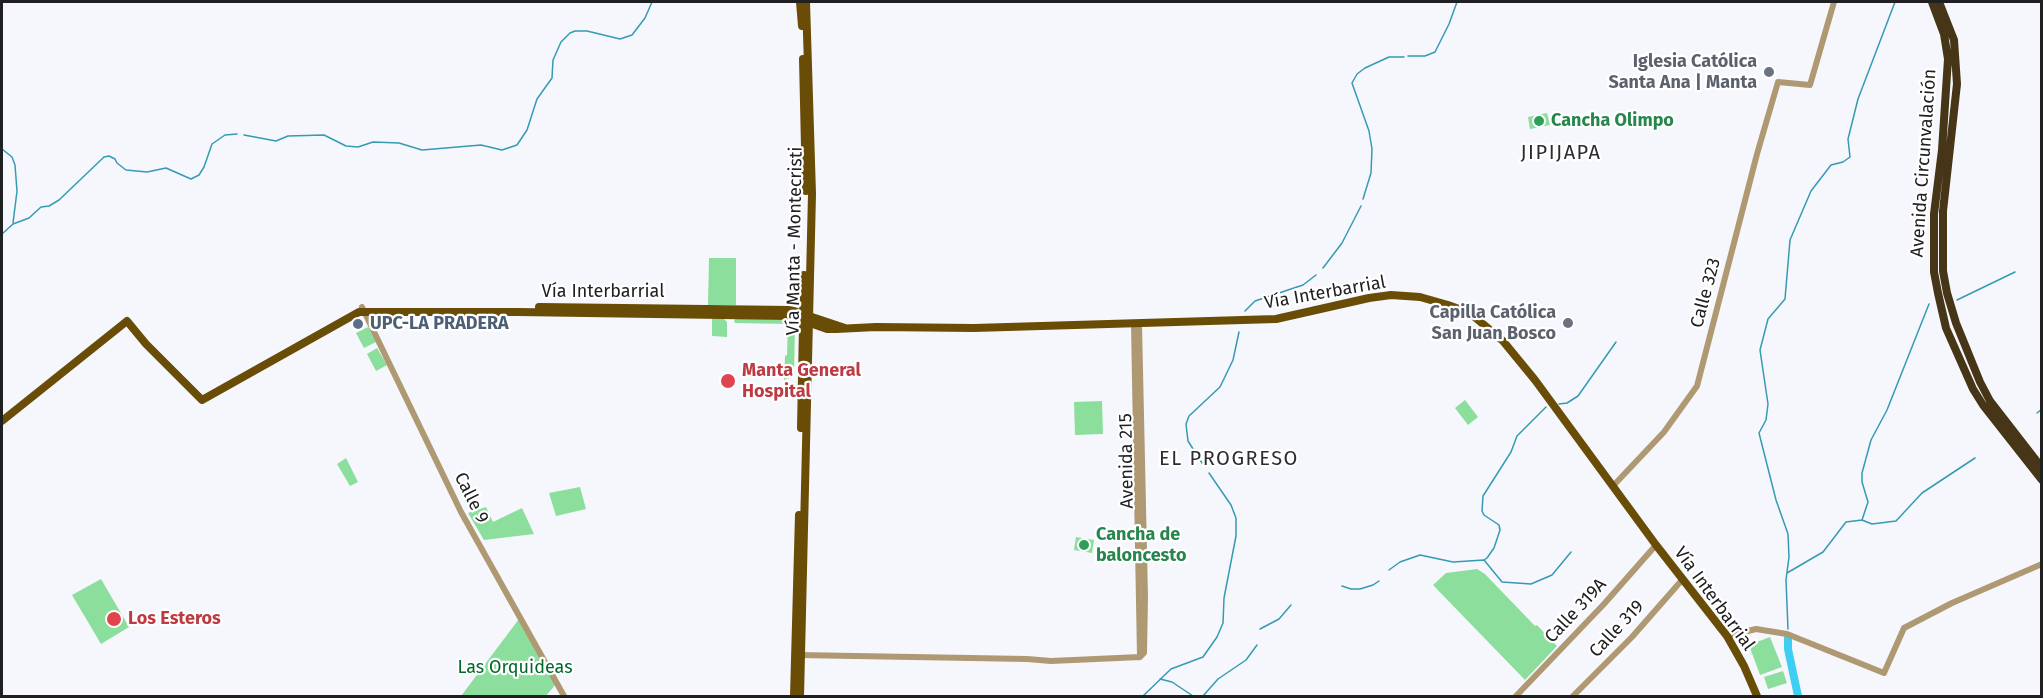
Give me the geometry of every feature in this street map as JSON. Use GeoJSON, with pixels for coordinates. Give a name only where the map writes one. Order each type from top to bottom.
{"type":"FeatureCollection","features":[{"type":"Feature","properties":{"kind":"highway","name":"Avenida Circunvalación"},"geometry":{"type":"LineString","coordinates":[[1932,2],[1952,59],[1957,84],[1940,200],[1943,271],[1956,324],[1980,382],[2042,480]]}},
{"type":"Feature","properties":{"kind":"highway","name":"Avenida Circunvalación"},"geometry":{"type":"LineString","coordinates":[[1939,2],[1954,40],[1952,59]]}},
{"type":"Feature","properties":{"kind":"highway","name":"Avenida Circunvalación"},"geometry":{"type":"LineString","coordinates":[[2014,439],[2042,468]]}},
{"type":"Feature","properties":{"kind":"main road","name":"Vía Manta - Montecristi"},"geometry":{"type":"LineString","coordinates":[[794,696],[808,336],[800,2]]}},
{"type":"Feature","properties":{"kind":"main road","name":"Vía Manta - Montecristi"},"geometry":{"type":"LineString","coordinates":[[800,696],[797,655],[812,179],[806,2]]}},
{"type":"Feature","properties":{"kind":"main road","name":"Vía Interbarrial"},"geometry":{"type":"LineString","coordinates":[[806,318],[827,329],[985,328],[1276,319],[1391,295],[1420,297],[1448,305],[1478,318],[1503,341],[1535,380],[1682,580],[1727,636],[1757,696]]}},
{"type":"Feature","properties":{"kind":"main road","name":"Vía Interbarrial"},"geometry":{"type":"LineString","coordinates":[[2,421],[127,321],[146,344],[202,400],[362,311],[562,310],[790,316],[846,328]]}},
{"type":"Feature","properties":{"kind":"main road"},"geometry":{"type":"LineString","coordinates":[[808,336],[816,331],[827,329]]}},
{"type":"Feature","properties":{"kind":"street","name":"Calle 323"},"geometry":{"type":"LineString","coordinates":[[1613,486],[1664,432],[1697,386],[1757,153],[1778,81],[1810,86],[1834,2]]}},
{"type":"Feature","properties":{"kind":"street","name":"Calle 9"},"geometry":{"type":"LineString","coordinates":[[362,311],[477,543],[564,696]]}},
{"type":"Feature","properties":{"kind":"street","name":"Avenida 215"},"geometry":{"type":"LineString","coordinates":[[797,655],[1051,661],[1140,657],[1137,324]]}},
{"type":"Feature","properties":{"kind":"street","name":"Calle 319A"},"geometry":{"type":"LineString","coordinates":[[1516,696],[1604,604],[1656,545]]}},
{"type":"Feature","properties":{"kind":"street"},"geometry":{"type":"LineString","coordinates":[[1727,636],[1756,628],[1787,634],[1884,673],[1904,628],[1952,603],[2042,564]]}},
{"type":"Feature","properties":{"kind":"street","name":"Calle 319"},"geometry":{"type":"LineString","coordinates":[[1573,696],[1632,637],[1682,580]]}},
{"type":"Feature","properties":{"kind":"green space","name":"Cancha Olimpo"},"geometry":{"type":"Polygon","coordinates":[[[1547,113],[1550,125],[1530,129],[1528,117],[1547,113]]]}},
{"type":"Feature","properties":{"kind":"green space"},"geometry":{"type":"Polygon","coordinates":[[[709,258],[736,258],[736,305],[708,305],[709,258]]]}},
{"type":"Feature","properties":{"kind":"green space"},"geometry":{"type":"Polygon","coordinates":[[[712,317],[723,318],[727,322],[727,337],[712,336],[712,317]]]}},
{"type":"Feature","properties":{"kind":"green space"},"geometry":{"type":"Polygon","coordinates":[[[737,318],[780,319],[795,322],[794,376],[784,380],[788,324],[735,323],[734,320],[737,318]]]}},
{"type":"Feature","properties":{"kind":"green space"},"geometry":{"type":"Polygon","coordinates":[[[368,327],[376,342],[364,348],[356,333],[368,327]]]}},
{"type":"Feature","properties":{"kind":"green space"},"geometry":{"type":"Polygon","coordinates":[[[377,348],[387,365],[376,371],[367,354],[377,348]]]}},
{"type":"Feature","properties":{"kind":"green space"},"geometry":{"type":"Polygon","coordinates":[[[1465,400],[1478,417],[1468,425],[1455,408],[1465,400]]]}},
{"type":"Feature","properties":{"kind":"green space"},"geometry":{"type":"Polygon","coordinates":[[[1102,401],[1103,434],[1075,435],[1074,402],[1102,401]]]}},
{"type":"Feature","properties":{"kind":"green space"},"geometry":{"type":"Polygon","coordinates":[[[346,458],[358,482],[350,486],[337,464],[346,458]]]}},
{"type":"Feature","properties":{"kind":"green space"},"geometry":{"type":"Polygon","coordinates":[[[580,487],[586,509],[556,516],[549,493],[580,487]]]}},
{"type":"Feature","properties":{"kind":"green space"},"geometry":{"type":"Polygon","coordinates":[[[486,507],[493,522],[522,508],[534,534],[484,540],[468,513],[486,507]]]}},
{"type":"Feature","properties":{"kind":"green space","name":"Cancha de baloncesto"},"geometry":{"type":"Polygon","coordinates":[[[1076,537],[1094,540],[1092,553],[1074,550],[1076,537]]]}},
{"type":"Feature","properties":{"kind":"green space"},"geometry":{"type":"Polygon","coordinates":[[[1477,569],[1485,574],[1557,646],[1525,680],[1433,585],[1446,573],[1477,569]]]}},
{"type":"Feature","properties":{"kind":"green space"},"geometry":{"type":"Polygon","coordinates":[[[101,579],[129,627],[101,644],[72,595],[101,579]]]}},
{"type":"Feature","properties":{"kind":"green space","name":"Las Orquideas"},"geometry":{"type":"Polygon","coordinates":[[[519,619],[555,685],[546,696],[461,696],[519,619]]]}},
{"type":"Feature","properties":{"kind":"green space"},"geometry":{"type":"Polygon","coordinates":[[[1770,637],[1782,667],[1760,675],[1749,645],[1770,637]]]}},
{"type":"Feature","properties":{"kind":"green space"},"geometry":{"type":"Polygon","coordinates":[[[1783,671],[1787,683],[1768,689],[1764,677],[1783,671]]]}},
{"type":"Feature","properties":{"kind":"waterway"},"geometry":{"type":"LineString","coordinates":[[244,135],[276,141],[288,136],[324,135],[346,146],[358,147],[373,142],[399,143],[422,150],[481,145],[502,150],[517,145],[527,130],[537,99],[552,78],[553,60],[561,42],[570,33],[587,31],[620,39],[632,35],[645,18],[652,2]]}},
{"type":"Feature","properties":{"kind":"waterway"},"geometry":{"type":"LineString","coordinates":[[1408,56],[1425,56],[1435,52],[1457,2]]}},
{"type":"Feature","properties":{"kind":"waterway"},"geometry":{"type":"LineString","coordinates":[[1788,629],[1786,580],[1789,557],[1788,534],[1776,500],[1759,433],[1766,420],[1768,404],[1760,350],[1768,319],[1785,299],[1790,240],[1811,191],[1831,165],[1843,162],[1850,157],[1848,139],[1858,99],[1895,2]]}},
{"type":"Feature","properties":{"kind":"waterway"},"geometry":{"type":"LineString","coordinates":[[1363,199],[1371,173],[1372,149],[1369,131],[1352,83],[1357,74],[1365,68],[1389,57],[1404,57]]}},
{"type":"Feature","properties":{"kind":"waterway"},"geometry":{"type":"LineString","coordinates":[[2,234],[13,224],[29,218],[41,207],[49,206],[59,200],[104,157],[109,156],[115,159],[126,170],[147,172],[166,168],[191,179],[199,175],[204,167],[212,144],[225,135],[237,134]]}},
{"type":"Feature","properties":{"kind":"waterway"},"geometry":{"type":"LineString","coordinates":[[2,149],[12,157],[15,165],[17,191],[13,223]]}},
{"type":"Feature","properties":{"kind":"waterway"},"geometry":{"type":"LineString","coordinates":[[1323,268],[1342,243],[1361,206]]}},
{"type":"Feature","properties":{"kind":"waterway"},"geometry":{"type":"LineString","coordinates":[[1957,300],[2015,272]]}},
{"type":"Feature","properties":{"kind":"waterway"},"geometry":{"type":"LineString","coordinates":[[1245,311],[1255,301],[1303,285],[1316,275]]}},
{"type":"Feature","properties":{"kind":"waterway"},"geometry":{"type":"LineString","coordinates":[[1862,520],[1868,502],[1862,482],[1862,473],[1871,440],[1887,410],[1929,304]]}},
{"type":"Feature","properties":{"kind":"waterway"},"geometry":{"type":"LineString","coordinates":[[1202,463],[1188,441],[1186,424],[1189,416],[1220,387],[1233,360],[1239,332]]}},
{"type":"Feature","properties":{"kind":"waterway"},"geometry":{"type":"LineString","coordinates":[[1559,404],[1567,403],[1578,396],[1616,342]]}},
{"type":"Feature","properties":{"kind":"waterway"},"geometry":{"type":"LineString","coordinates":[[1389,570],[1400,562],[1420,555],[1453,562],[1487,558],[1494,548],[1500,530],[1499,525],[1484,515],[1483,496],[1511,452],[1517,436],[1546,407]]}},
{"type":"Feature","properties":{"kind":"waterway"},"geometry":{"type":"LineString","coordinates":[[2037,413],[2042,409]]}},
{"type":"Feature","properties":{"kind":"waterway"},"geometry":{"type":"LineString","coordinates":[[1787,573],[1823,552],[1846,522],[1862,520],[1872,524],[1896,521],[1922,493],[1975,458]]}},
{"type":"Feature","properties":{"kind":"waterway"},"geometry":{"type":"LineString","coordinates":[[1143,696],[1171,669],[1203,657],[1217,637],[1223,623],[1224,598],[1236,536],[1236,518],[1231,505],[1209,473]]}},
{"type":"Feature","properties":{"kind":"waterway"},"geometry":{"type":"LineString","coordinates":[[1484,560],[1502,582],[1531,584],[1552,575],[1571,552]]}},
{"type":"Feature","properties":{"kind":"waterway"},"geometry":{"type":"LineString","coordinates":[[1342,586],[1360,589],[1379,581]]}},
{"type":"Feature","properties":{"kind":"waterway"},"geometry":{"type":"LineString","coordinates":[[1260,629],[1279,619],[1291,605]]}},
{"type":"Feature","properties":{"kind":"waterway"},"geometry":{"type":"LineString","coordinates":[[1788,638],[1788,649],[1798,696]]}},
{"type":"Feature","properties":{"kind":"waterway"},"geometry":{"type":"LineString","coordinates":[[1203,696],[1218,679],[1246,660],[1257,645]]}},
{"type":"Feature","properties":{"kind":"waterway"},"geometry":{"type":"LineString","coordinates":[[1160,679],[1172,682],[1193,696]]}},
{"type":"Feature","properties":{"kind":"place","name":"Iglesia Católica Santa Ana | Manta"},"geometry":{"type":"Point","coordinates":[1769,72]}},
{"type":"Feature","properties":{"kind":"place","name":"Cancha Olimpo"},"geometry":{"type":"Point","coordinates":[1539,121]}},
{"type":"Feature","properties":{"kind":"place","name":"Capilla Católica San Juan Bosco"},"geometry":{"type":"Point","coordinates":[1568,323]}},
{"type":"Feature","properties":{"kind":"place","name":"UPC-LA PRADERA"},"geometry":{"type":"Point","coordinates":[358,324]}},
{"type":"Feature","properties":{"kind":"place","name":"Manta General Hospital"},"geometry":{"type":"Point","coordinates":[728,381]}},
{"type":"Feature","properties":{"kind":"place","name":"Cancha de baloncesto"},"geometry":{"type":"Point","coordinates":[1084,545]}},
{"type":"Feature","properties":{"kind":"place","name":"Los Esteros"},"geometry":{"type":"Point","coordinates":[114,619]}},
{"type":"Feature","properties":{"kind":"district","name":"JIPIJAPA"},"geometry":{"type":"Point","coordinates":[1561,153]}},
{"type":"Feature","properties":{"kind":"district","name":"EL PROGRESO"},"geometry":{"type":"Point","coordinates":[1229,459]}}]}
